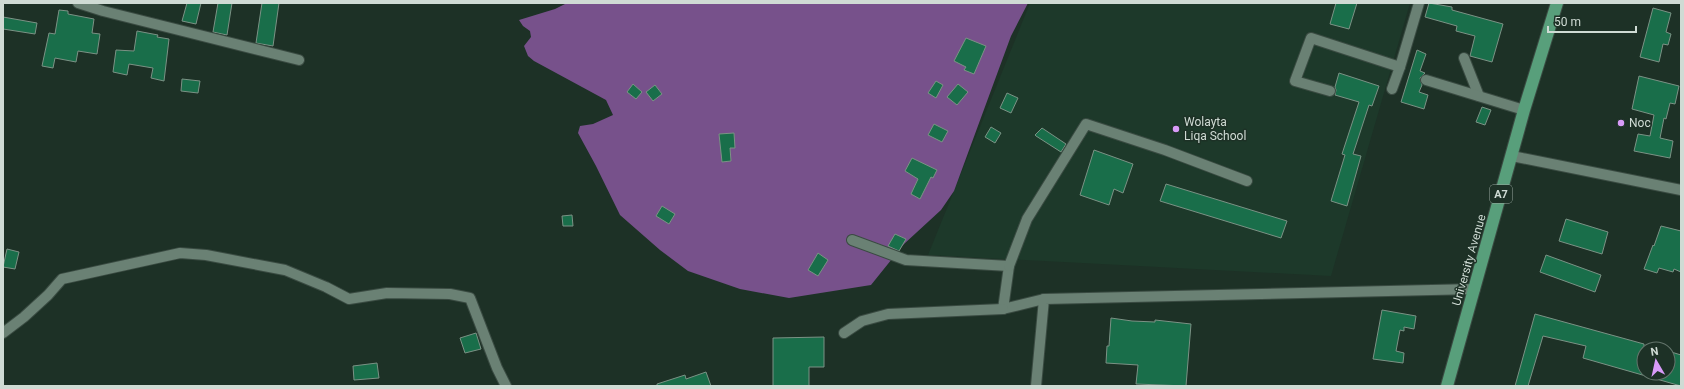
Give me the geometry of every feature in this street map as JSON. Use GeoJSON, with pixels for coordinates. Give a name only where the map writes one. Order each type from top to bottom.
{"type":"FeatureCollection","features":[{"type":"Feature","properties":{"kind":"highway","name":"University Avenue"},"geometry":{"type":"LineString","coordinates":[[1447,386],[1524,110],[1556,3]]}},
{"type":"Feature","properties":{"kind":"street"},"geometry":{"type":"LineString","coordinates":[[78,3],[103,11],[299,60]]}},
{"type":"Feature","properties":{"kind":"street"},"geometry":{"type":"LineString","coordinates":[[1392,89],[1419,3]]}},
{"type":"Feature","properties":{"kind":"street"},"geometry":{"type":"LineString","coordinates":[[1330,91],[1295,81],[1311,38],[1400,67]]}},
{"type":"Feature","properties":{"kind":"street"},"geometry":{"type":"LineString","coordinates":[[1464,58],[1479,96]]}},
{"type":"Feature","properties":{"kind":"street"},"geometry":{"type":"LineString","coordinates":[[1426,80],[1524,110]]}},
{"type":"Feature","properties":{"kind":"street"},"geometry":{"type":"LineString","coordinates":[[1002,309],[1009,266],[1027,219],[1086,124],[1165,150],[1247,181]]}},
{"type":"Feature","properties":{"kind":"street"},"geometry":{"type":"LineString","coordinates":[[1512,156],[1681,190]]}},
{"type":"Feature","properties":{"kind":"street"},"geometry":{"type":"LineString","coordinates":[[852,240],[906,260],[1009,266]]}},
{"type":"Feature","properties":{"kind":"street"},"geometry":{"type":"LineString","coordinates":[[3,333],[43,300],[62,279],[180,253],[206,255],[285,270],[350,299],[387,293],[450,294],[470,298],[497,368],[506,386]]}},
{"type":"Feature","properties":{"kind":"street"},"geometry":{"type":"LineString","coordinates":[[844,333],[862,321],[888,314],[1002,309],[1044,299],[1475,289]]}},
{"type":"Feature","properties":{"kind":"street"},"geometry":{"type":"LineString","coordinates":[[1036,386],[1044,299]]}},
{"type":"Feature","properties":{"kind":"shaded area"},"geometry":{"type":"Polygon","coordinates":[[[567,3],[1028,3],[1011,36],[954,191],[941,210],[904,244],[871,285],[789,298],[740,289],[688,271],[660,250],[620,215],[578,133],[580,126],[593,124],[613,115],[606,100],[534,61],[528,56],[524,46],[531,37],[530,31],[523,26],[519,20],[555,9],[567,3]]]}},
{"type":"Feature","properties":{"kind":"shaded area","name":"Wolayta Liqa School"},"geometry":{"type":"Polygon","coordinates":[[[1030,3],[1410,3],[1331,276],[928,255],[1030,3]]]}},
{"type":"Feature","properties":{"kind":"building"},"geometry":{"type":"Polygon","coordinates":[[[187,3],[201,3],[196,24],[182,21],[187,3]]]}},
{"type":"Feature","properties":{"kind":"building"},"geometry":{"type":"Polygon","coordinates":[[[218,3],[232,3],[227,35],[213,32],[218,3]]]}},
{"type":"Feature","properties":{"kind":"building"},"geometry":{"type":"Polygon","coordinates":[[[262,3],[279,3],[273,46],[256,43],[262,3]]]}},
{"type":"Feature","properties":{"kind":"building"},"geometry":{"type":"Polygon","coordinates":[[[1336,3],[1357,3],[1349,29],[1330,24],[1336,3]]]}},
{"type":"Feature","properties":{"kind":"building"},"geometry":{"type":"Polygon","coordinates":[[[1429,3],[1452,7],[1452,10],[1503,24],[1492,62],[1470,56],[1475,36],[1456,31],[1457,26],[1425,17],[1429,3]]]}},
{"type":"Feature","properties":{"kind":"building"},"geometry":{"type":"Polygon","coordinates":[[[1653,8],[1671,13],[1666,32],[1671,34],[1668,45],[1663,44],[1659,62],[1640,57],[1653,8]]]}},
{"type":"Feature","properties":{"kind":"building"},"geometry":{"type":"Polygon","coordinates":[[[59,10],[68,11],[68,14],[94,19],[92,33],[100,34],[97,54],[78,51],[76,62],[55,58],[53,68],[42,66],[49,33],[55,34],[59,10]]]}},
{"type":"Feature","properties":{"kind":"building"},"geometry":{"type":"Polygon","coordinates":[[[3,17],[37,23],[35,34],[3,29],[3,17]]]}},
{"type":"Feature","properties":{"kind":"building"},"geometry":{"type":"Polygon","coordinates":[[[137,31],[158,35],[157,37],[169,39],[164,81],[151,78],[153,68],[129,64],[127,75],[113,72],[116,50],[134,51],[137,31]]]}},
{"type":"Feature","properties":{"kind":"building"},"geometry":{"type":"Polygon","coordinates":[[[966,38],[986,46],[974,74],[964,70],[966,67],[954,61],[966,38]]]}},
{"type":"Feature","properties":{"kind":"building"},"geometry":{"type":"Polygon","coordinates":[[[1417,50],[1426,54],[1420,71],[1425,73],[1420,78],[1422,85],[1419,92],[1428,95],[1424,109],[1401,102],[1417,50]]]}},
{"type":"Feature","properties":{"kind":"building"},"geometry":{"type":"Polygon","coordinates":[[[1339,73],[1379,86],[1372,106],[1369,105],[1353,154],[1361,156],[1347,206],[1331,201],[1345,155],[1342,154],[1359,102],[1335,95],[1335,87],[1339,73]]]}},
{"type":"Feature","properties":{"kind":"building"},"geometry":{"type":"Polygon","coordinates":[[[1639,76],[1679,86],[1675,104],[1670,103],[1666,119],[1664,118],[1660,138],[1673,141],[1670,158],[1634,151],[1638,134],[1650,136],[1654,115],[1632,109],[1639,76]]]}},
{"type":"Feature","properties":{"kind":"building"},"geometry":{"type":"Polygon","coordinates":[[[182,79],[200,81],[198,93],[181,91],[182,79]]]}},
{"type":"Feature","properties":{"kind":"building"},"geometry":{"type":"Polygon","coordinates":[[[936,81],[943,85],[936,98],[928,93],[936,81]]]}},
{"type":"Feature","properties":{"kind":"building"},"geometry":{"type":"Polygon","coordinates":[[[633,84],[642,92],[636,99],[627,92],[633,84]]]}},
{"type":"Feature","properties":{"kind":"building"},"geometry":{"type":"Polygon","coordinates":[[[958,84],[968,92],[957,105],[947,97],[958,84]]]}},
{"type":"Feature","properties":{"kind":"building"},"geometry":{"type":"Polygon","coordinates":[[[655,85],[662,94],[653,101],[646,92],[655,85]]]}},
{"type":"Feature","properties":{"kind":"building"},"geometry":{"type":"Polygon","coordinates":[[[1007,93],[1018,98],[1011,113],[1000,108],[1007,93]]]}},
{"type":"Feature","properties":{"kind":"building"},"geometry":{"type":"Polygon","coordinates":[[[1482,107],[1491,110],[1485,125],[1476,122],[1482,107]]]}},
{"type":"Feature","properties":{"kind":"building"},"geometry":{"type":"Polygon","coordinates":[[[934,124],[948,131],[942,142],[928,135],[934,124]]]}},
{"type":"Feature","properties":{"kind":"building"},"geometry":{"type":"Polygon","coordinates":[[[991,127],[1001,133],[995,143],[985,137],[991,127]]]}},
{"type":"Feature","properties":{"kind":"building"},"geometry":{"type":"Polygon","coordinates":[[[1042,128],[1066,144],[1061,152],[1035,135],[1042,128]]]}},
{"type":"Feature","properties":{"kind":"building"},"geometry":{"type":"Polygon","coordinates":[[[734,133],[735,148],[730,148],[731,161],[722,162],[719,134],[734,133]]]}},
{"type":"Feature","properties":{"kind":"building"},"geometry":{"type":"Polygon","coordinates":[[[1094,150],[1133,164],[1123,193],[1114,189],[1109,205],[1080,195],[1094,150]]]}},
{"type":"Feature","properties":{"kind":"building"},"geometry":{"type":"Polygon","coordinates":[[[912,158],[937,170],[933,178],[931,177],[920,199],[911,194],[918,179],[905,171],[912,158]]]}},
{"type":"Feature","properties":{"kind":"building"},"geometry":{"type":"Polygon","coordinates":[[[1166,184],[1287,221],[1281,238],[1160,201],[1166,184]]]}},
{"type":"Feature","properties":{"kind":"building"},"geometry":{"type":"Polygon","coordinates":[[[662,206],[675,214],[669,224],[656,216],[662,206]]]}},
{"type":"Feature","properties":{"kind":"building"},"geometry":{"type":"Polygon","coordinates":[[[572,215],[573,226],[563,226],[562,216],[572,215]]]}},
{"type":"Feature","properties":{"kind":"building"},"geometry":{"type":"Polygon","coordinates":[[[1566,219],[1608,232],[1602,254],[1559,241],[1566,219]]]}},
{"type":"Feature","properties":{"kind":"building"},"geometry":{"type":"Polygon","coordinates":[[[1661,226],[1681,231],[1681,272],[1674,269],[1673,272],[1659,268],[1657,273],[1644,269],[1661,226]]]}},
{"type":"Feature","properties":{"kind":"building"},"geometry":{"type":"Polygon","coordinates":[[[895,234],[906,239],[899,251],[888,246],[895,234]]]}},
{"type":"Feature","properties":{"kind":"building"},"geometry":{"type":"Polygon","coordinates":[[[7,249],[19,252],[15,269],[3,267],[7,249]]]}},
{"type":"Feature","properties":{"kind":"building"},"geometry":{"type":"Polygon","coordinates":[[[818,253],[828,260],[818,276],[808,270],[818,253]]]}},
{"type":"Feature","properties":{"kind":"building"},"geometry":{"type":"Polygon","coordinates":[[[1546,255],[1601,275],[1595,292],[1540,272],[1546,255]]]}},
{"type":"Feature","properties":{"kind":"building"},"geometry":{"type":"Polygon","coordinates":[[[1382,310],[1416,316],[1414,329],[1404,327],[1404,331],[1400,330],[1396,351],[1404,353],[1403,363],[1373,359],[1382,310]]]}},
{"type":"Feature","properties":{"kind":"building"},"geometry":{"type":"Polygon","coordinates":[[[1535,314],[1636,342],[1636,373],[1583,358],[1586,346],[1543,336],[1528,386],[1515,386],[1535,314]]]}},
{"type":"Feature","properties":{"kind":"building"},"geometry":{"type":"Polygon","coordinates":[[[1111,318],[1132,321],[1155,322],[1155,320],[1191,324],[1186,386],[1136,384],[1138,365],[1106,363],[1111,318]]]}},
{"type":"Feature","properties":{"kind":"building"},"geometry":{"type":"Polygon","coordinates":[[[476,333],[481,349],[465,353],[460,338],[476,333]]]}},
{"type":"Feature","properties":{"kind":"building"},"geometry":{"type":"Polygon","coordinates":[[[824,337],[824,367],[809,367],[809,386],[773,386],[773,338],[824,337]]]}},
{"type":"Feature","properties":{"kind":"building"},"geometry":{"type":"Polygon","coordinates":[[[1676,353],[1681,355],[1681,386],[1664,381],[1676,381],[1676,353]]]}},
{"type":"Feature","properties":{"kind":"building"},"geometry":{"type":"Polygon","coordinates":[[[377,363],[379,378],[354,380],[353,366],[377,363]]]}},
{"type":"Feature","properties":{"kind":"building"},"geometry":{"type":"Polygon","coordinates":[[[706,372],[711,386],[657,386],[657,384],[685,375],[686,379],[706,372]]]}},
{"type":"Feature","properties":{"kind":"place","name":"Noc"},"geometry":{"type":"Point","coordinates":[1621,123]}},
{"type":"Feature","properties":{"kind":"place","name":"Wolayta Liqa School"},"geometry":{"type":"Point","coordinates":[1176,129]}}]}
